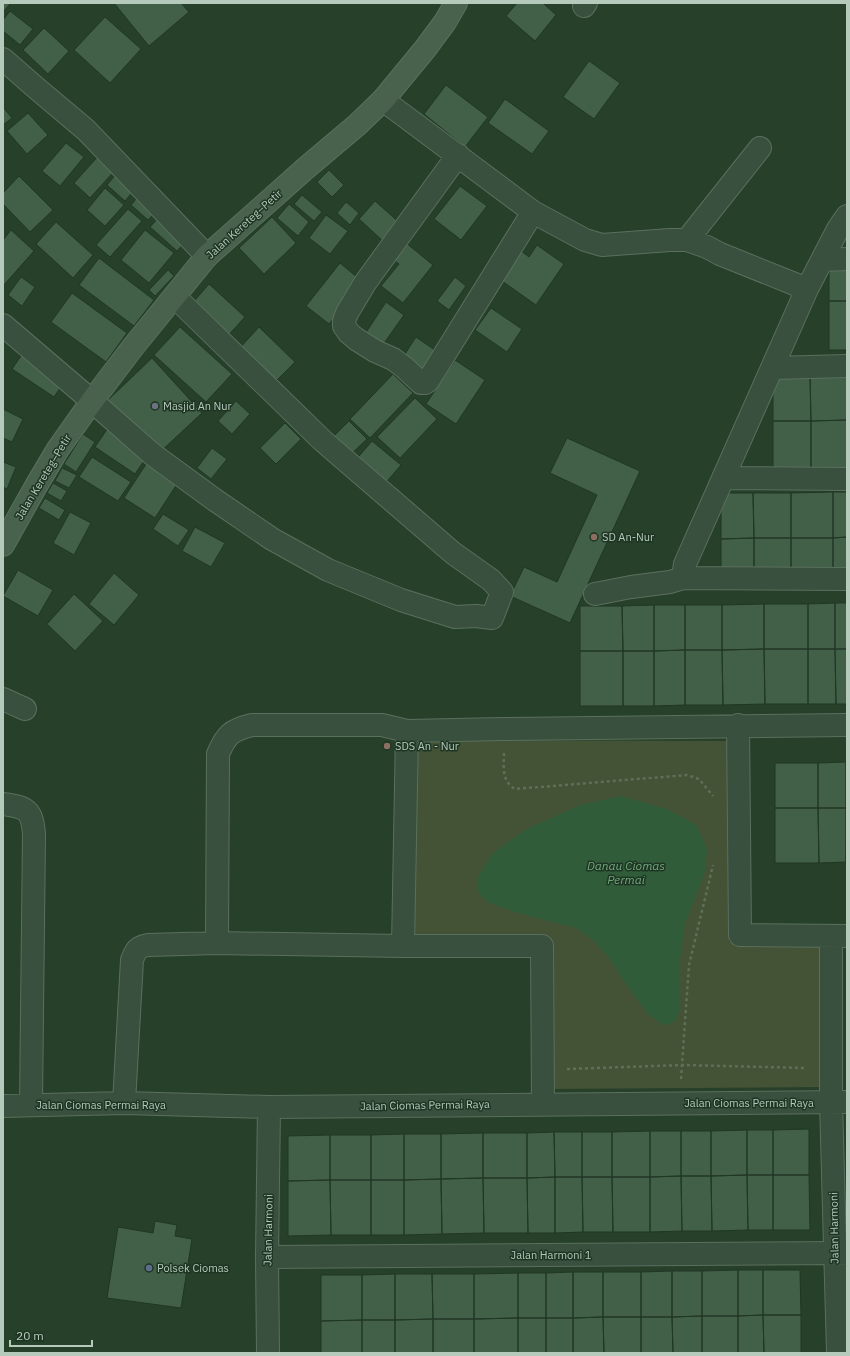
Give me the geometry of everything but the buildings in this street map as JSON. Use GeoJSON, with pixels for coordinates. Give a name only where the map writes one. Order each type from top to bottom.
{"type":"FeatureCollection","features":[{"type":"Feature","properties":{"kind":"street","name":"Jalan Kereteg–Petir"},"geometry":{"type":"LineString","coordinates":[[3,545],[58,449],[133,347],[207,256],[357,125],[383,100],[425,49],[456,3]]}},
{"type":"Feature","properties":{"kind":"street"},"geometry":{"type":"LineString","coordinates":[[3,59],[86,130],[207,256]]}},
{"type":"Feature","properties":{"kind":"street"},"geometry":{"type":"LineString","coordinates":[[383,100],[533,212],[585,240],[602,245],[687,240],[807,289]]}},
{"type":"Feature","properties":{"kind":"street"},"geometry":{"type":"LineString","coordinates":[[687,240],[760,148]]}},
{"type":"Feature","properties":{"kind":"street"},"geometry":{"type":"LineString","coordinates":[[458,155],[365,283],[347,313],[344,326],[356,340],[393,359],[421,383],[428,381],[533,212]]}},
{"type":"Feature","properties":{"kind":"street"},"geometry":{"type":"LineString","coordinates":[[682,578],[685,564],[722,478],[773,368],[807,289],[838,229],[847,216]]}},
{"type":"Feature","properties":{"kind":"street"},"geometry":{"type":"LineString","coordinates":[[823,260],[847,259]]}},
{"type":"Feature","properties":{"kind":"street"},"geometry":{"type":"LineString","coordinates":[[3,325],[152,454],[272,539],[328,570],[401,600],[455,617],[476,616],[492,618],[502,592],[491,580],[453,553],[323,441],[175,297]]}},
{"type":"Feature","properties":{"kind":"street"},"geometry":{"type":"LineString","coordinates":[[773,368],[847,366]]}},
{"type":"Feature","properties":{"kind":"street"},"geometry":{"type":"LineString","coordinates":[[722,478],[847,479]]}},
{"type":"Feature","properties":{"kind":"street"},"geometry":{"type":"LineString","coordinates":[[595,594],[631,587],[670,582],[682,578],[847,579]]}},
{"type":"Feature","properties":{"kind":"street"},"geometry":{"type":"LineString","coordinates":[[3,699],[25,709]]}},
{"type":"Feature","properties":{"kind":"street"},"geometry":{"type":"LineString","coordinates":[[217,942],[218,754],[225,739],[238,728],[252,725],[382,725],[407,731],[738,725],[847,725]]}},
{"type":"Feature","properties":{"kind":"street"},"geometry":{"type":"LineString","coordinates":[[738,725],[740,935],[839,936]]}},
{"type":"Feature","properties":{"kind":"street"},"geometry":{"type":"LineString","coordinates":[[403,946],[407,731]]}},
{"type":"Feature","properties":{"kind":"street"},"geometry":{"type":"LineString","coordinates":[[3,804],[24,808],[33,820],[30,1105]]}},
{"type":"Feature","properties":{"kind":"street","name":"Jalan Harmoni"},"geometry":{"type":"LineString","coordinates":[[838,1353],[841,1253],[839,1102],[831,1069],[839,936]]}},
{"type":"Feature","properties":{"kind":"street"},"geometry":{"type":"LineString","coordinates":[[124,1103],[132,960],[136,951],[139,947],[148,945],[217,942],[403,946],[542,946],[543,1104]]}},
{"type":"Feature","properties":{"kind":"street","name":"Jalan Ciomas Permai Raya"},"geometry":{"type":"LineString","coordinates":[[3,1106],[124,1103],[269,1107],[839,1102]]}},
{"type":"Feature","properties":{"kind":"street","name":"Jalan Harmoni"},"geometry":{"type":"LineString","coordinates":[[268,1353],[267,1257],[269,1107]]}},
{"type":"Feature","properties":{"kind":"street","name":"Jalan Harmoni 1"},"geometry":{"type":"LineString","coordinates":[[267,1257],[841,1253]]}},
{"type":"Feature","properties":{"kind":"path"},"geometry":{"type":"LineString","coordinates":[[503,729],[505,777],[508,784],[516,789],[687,775],[699,779],[714,797]]}},
{"type":"Feature","properties":{"kind":"path"},"geometry":{"type":"LineString","coordinates":[[679,1103],[683,1065],[689,965],[714,860]]}},
{"type":"Feature","properties":{"kind":"path"},"geometry":{"type":"LineString","coordinates":[[543,1069],[683,1065],[831,1069]]}},
{"type":"Feature","properties":{"kind":"shaded area"},"geometry":{"type":"Polygon","coordinates":[[[417,740],[728,741],[729,942],[826,941],[827,1087],[552,1089],[550,942],[413,938],[417,740]]]}},
{"type":"Feature","properties":{"kind":"water","name":"Danau Ciomas Permai"},"geometry":{"type":"Polygon","coordinates":[[[621,796],[667,809],[696,825],[707,848],[705,872],[685,923],[680,958],[679,1010],[676,1020],[668,1025],[661,1024],[648,1014],[627,986],[609,958],[593,940],[576,928],[514,912],[489,903],[478,891],[478,877],[493,853],[525,830],[580,805],[621,796]]]}},
{"type":"Feature","properties":{"kind":"place","name":"Masjid An Nur"},"geometry":{"type":"Point","coordinates":[155,406]}},
{"type":"Feature","properties":{"kind":"place","name":"SD An-Nur"},"geometry":{"type":"Point","coordinates":[594,537]}},
{"type":"Feature","properties":{"kind":"place","name":"SDS An - Nur"},"geometry":{"type":"Point","coordinates":[387,746]}},
{"type":"Feature","properties":{"kind":"place","name":"Polsek Ciomas"},"geometry":{"type":"Point","coordinates":[149,1268]}}]}
